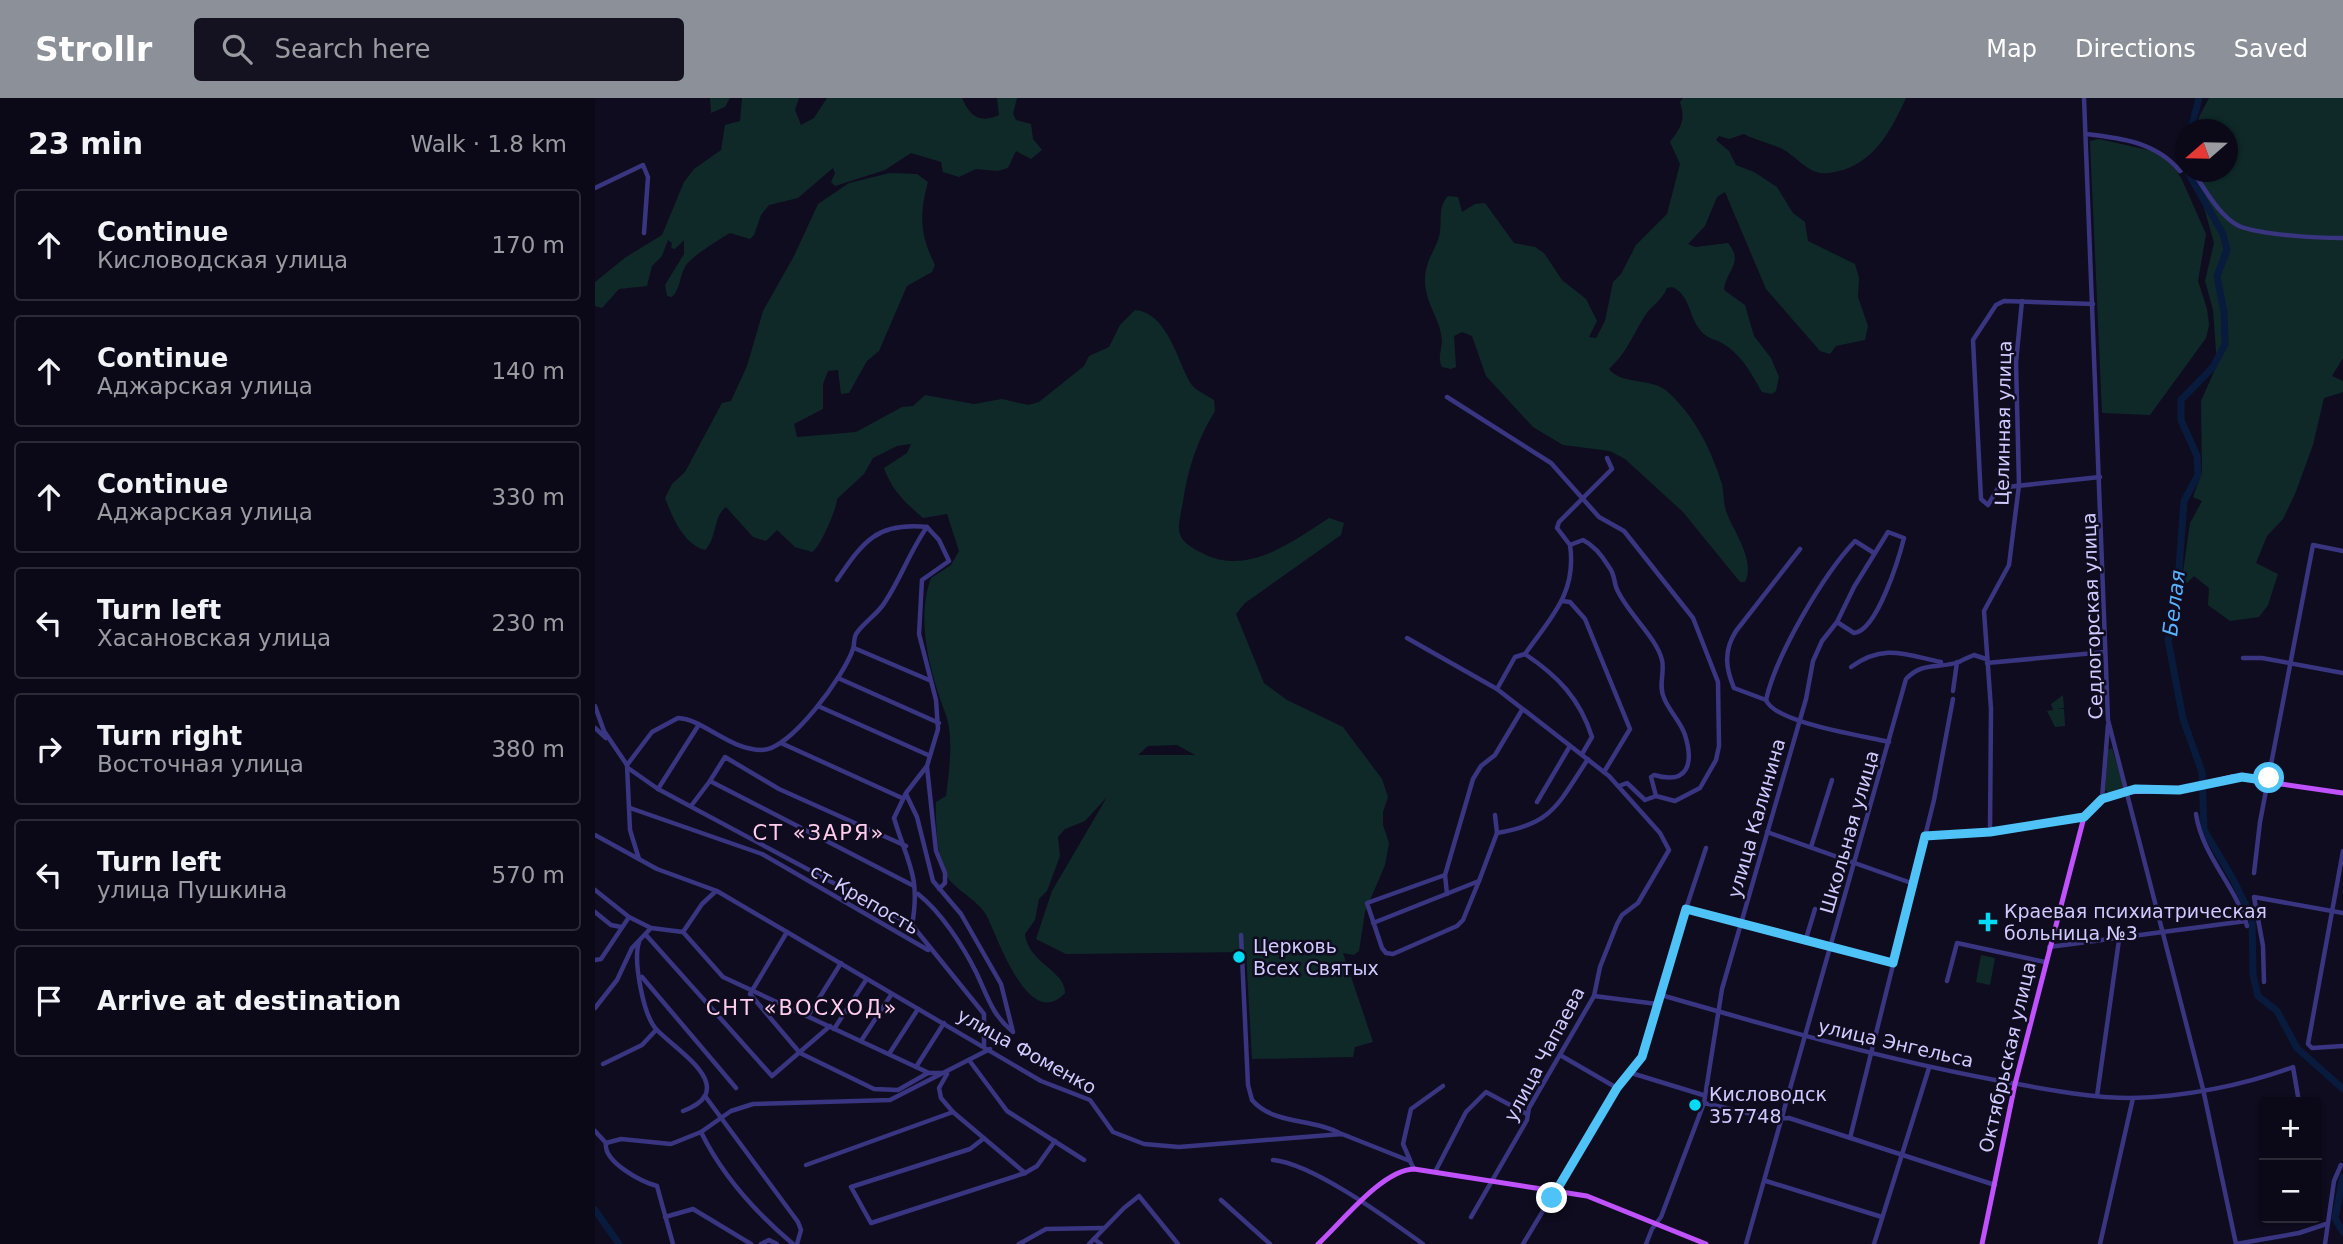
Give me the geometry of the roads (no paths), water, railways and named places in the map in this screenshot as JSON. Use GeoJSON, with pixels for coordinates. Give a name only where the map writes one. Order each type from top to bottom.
{"type":"FeatureCollection","features":[{"type":"Feature","properties":{"kind":"main road"},"geometry":{"type":"LineString","coordinates":[[2102,799],[2128,791],[2179,790],[2242,777],[2343,793]]}},
{"type":"Feature","properties":{"kind":"main road","name":"Октябрьская улица"},"geometry":{"type":"LineString","coordinates":[[1983,1244],[2015,1084],[2049,947],[2084,817],[2102,799]]}},
{"type":"Feature","properties":{"kind":"main road"},"geometry":{"type":"LineString","coordinates":[[1318,1244],[1393,1174],[1414,1169],[1557,1191],[1602,1201],[1706,1244]]}},
{"type":"Feature","properties":{"kind":"street","name":"Седлогорская улица"},"geometry":{"type":"LineString","coordinates":[[2084,98],[2108,720],[2165,933],[2203,1089],[2236,1244]]}},
{"type":"Feature","properties":{"kind":"street"},"geometry":{"type":"LineString","coordinates":[[2086,134],[2159,150],[2175,163]]}},
{"type":"Feature","properties":{"kind":"street"},"geometry":{"type":"LineString","coordinates":[[595,188],[643,165],[648,177],[644,233]]}},
{"type":"Feature","properties":{"kind":"street"},"geometry":{"type":"LineString","coordinates":[[2200,182],[2222,211],[2239,226],[2343,238]]}},
{"type":"Feature","properties":{"kind":"street"},"geometry":{"type":"LineString","coordinates":[[2093,304],[2004,301],[1996,305],[1973,340],[1979,494],[1988,505],[1998,488],[2100,477]]}},
{"type":"Feature","properties":{"kind":"street","name":"Целинная улица"},"geometry":{"type":"LineString","coordinates":[[1990,832],[1991,709],[1984,611],[2009,565],[2019,485],[2016,362],[2022,301]]}},
{"type":"Feature","properties":{"kind":"street"},"geometry":{"type":"LineString","coordinates":[[1447,397],[1551,463],[1599,517],[1623,531],[1681,602],[1702,635],[1715,668],[1718,702],[1716,760],[1700,788],[1675,801],[1656,796],[1645,800],[1627,783],[1619,786]]}},
{"type":"Feature","properties":{"kind":"street"},"geometry":{"type":"LineString","coordinates":[[1497,689],[1515,657],[1525,654],[1562,601],[1573,573],[1570,545],[1557,525],[1612,470],[1607,458]]}},
{"type":"Feature","properties":{"kind":"street"},"geometry":{"type":"LineString","coordinates":[[639,860],[630,830],[628,766],[652,732],[670,721],[683,718],[727,741],[750,749],[766,750],[781,743],[803,725],[838,678],[854,648],[853,641],[857,633],[884,605],[908,555],[927,527]]}},
{"type":"Feature","properties":{"kind":"street"},"geometry":{"type":"LineString","coordinates":[[837,580],[873,535],[893,528],[927,527],[935,533],[949,561],[922,580],[919,634],[939,723],[927,766],[936,851],[945,873],[945,883],[939,889]]}},
{"type":"Feature","properties":{"kind":"street","name":"улица Калинина"},"geometry":{"type":"LineString","coordinates":[[1646,1244],[1704,1103],[1703,1095],[1717,1011],[1814,661],[1822,641],[1837,622],[1888,532],[1904,538],[1897,563],[1874,615],[1860,632],[1854,633],[1837,622]]}},
{"type":"Feature","properties":{"kind":"street"},"geometry":{"type":"LineString","coordinates":[[1570,545],[1583,540],[1610,568],[1616,587],[1663,662],[1660,685],[1664,698],[1682,729],[1687,752],[1685,770],[1681,777],[1670,780],[1654,775],[1651,777],[1656,796]]}},
{"type":"Feature","properties":{"kind":"street"},"geometry":{"type":"LineString","coordinates":[[1766,700],[1778,664],[1831,566],[1855,541],[1874,553]]}},
{"type":"Feature","properties":{"kind":"street"},"geometry":{"type":"LineString","coordinates":[[2254,873],[2313,545],[2343,551]]}},
{"type":"Feature","properties":{"kind":"street"},"geometry":{"type":"LineString","coordinates":[[1800,549],[1730,639],[1725,658],[1734,688],[1766,700],[1774,711],[1799,720],[1889,742]]}},
{"type":"Feature","properties":{"kind":"street"},"geometry":{"type":"LineString","coordinates":[[1562,601],[1570,602],[1585,619],[1630,729],[1604,772]]}},
{"type":"Feature","properties":{"kind":"street","name":"улица Чапаева"},"geometry":{"type":"LineString","coordinates":[[1407,638],[1497,689],[1582,754],[1619,786],[1660,833],[1669,850],[1638,903],[1622,915],[1617,924],[1600,967],[1594,996],[1471,1217]]}},
{"type":"Feature","properties":{"kind":"street"},"geometry":{"type":"LineString","coordinates":[[854,648],[929,680]]}},
{"type":"Feature","properties":{"kind":"street"},"geometry":{"type":"LineString","coordinates":[[1851,667],[1861,660],[1893,651],[1942,663],[1957,662],[1974,655],[1987,661],[2105,652]]}},
{"type":"Feature","properties":{"kind":"street"},"geometry":{"type":"LineString","coordinates":[[1525,654],[1563,684],[1577,701],[1593,737],[1582,754]]}},
{"type":"Feature","properties":{"kind":"street"},"geometry":{"type":"LineString","coordinates":[[2243,658],[2343,673]]}},
{"type":"Feature","properties":{"kind":"street"},"geometry":{"type":"LineString","coordinates":[[1953,691],[1957,662]]}},
{"type":"Feature","properties":{"kind":"street","name":"Школьная улица"},"geometry":{"type":"LineString","coordinates":[[1746,1244],[1906,680],[1913,672],[1942,663]]}},
{"type":"Feature","properties":{"kind":"street"},"geometry":{"type":"LineString","coordinates":[[1715,668],[1727,666]]}},
{"type":"Feature","properties":{"kind":"street"},"geometry":{"type":"LineString","coordinates":[[838,678],[939,723]]}},
{"type":"Feature","properties":{"kind":"street"},"geometry":{"type":"LineString","coordinates":[[1850,1138],[1925,836],[1947,741],[1953,699]]}},
{"type":"Feature","properties":{"kind":"street"},"geometry":{"type":"LineString","coordinates":[[595,706],[611,743]]}},
{"type":"Feature","properties":{"kind":"street"},"geometry":{"type":"LineString","coordinates":[[818,706],[928,755]]}},
{"type":"Feature","properties":{"kind":"street"},"geometry":{"type":"LineString","coordinates":[[1447,894],[1445,875],[1473,779],[1481,766],[1495,755],[1522,710]]}},
{"type":"Feature","properties":{"kind":"street"},"geometry":{"type":"LineString","coordinates":[[2102,799],[2108,720]]}},
{"type":"Feature","properties":{"kind":"street"},"geometry":{"type":"LineString","coordinates":[[658,789],[698,726]]}},
{"type":"Feature","properties":{"kind":"street"},"geometry":{"type":"LineString","coordinates":[[595,728],[611,743],[628,766],[658,789],[912,925],[984,1014],[984,1045]]}},
{"type":"Feature","properties":{"kind":"street"},"geometry":{"type":"LineString","coordinates":[[781,743],[904,796],[917,817],[930,875],[978,940],[1001,984],[1013,1032],[990,1008],[975,972],[957,942],[918,894],[915,886],[907,846],[894,818],[904,796],[927,766]]}},
{"type":"Feature","properties":{"kind":"street"},"geometry":{"type":"LineString","coordinates":[[1537,802],[1570,746]]}},
{"type":"Feature","properties":{"kind":"street"},"geometry":{"type":"LineString","coordinates":[[691,806],[725,757],[779,789],[907,846]]}},
{"type":"Feature","properties":{"kind":"street"},"geometry":{"type":"LineString","coordinates":[[1497,833],[1518,831],[1551,814],[1588,759]]}},
{"type":"Feature","properties":{"kind":"street"},"geometry":{"type":"LineString","coordinates":[[1811,847],[1832,780]]}},
{"type":"Feature","properties":{"kind":"street"},"geometry":{"type":"LineString","coordinates":[[710,781],[915,886]]}},
{"type":"Feature","properties":{"kind":"street","name":"ст Крепость"},"geometry":{"type":"LineString","coordinates":[[630,808],[762,854],[912,943],[931,951]]}},
{"type":"Feature","properties":{"kind":"street"},"geometry":{"type":"LineString","coordinates":[[2049,947],[2247,924],[2237,899],[2202,843],[2196,814]]}},
{"type":"Feature","properties":{"kind":"street"},"geometry":{"type":"LineString","coordinates":[[1445,875],[1367,903],[1386,953],[1393,954],[1457,926],[1463,920],[1497,833],[1496,815]]}},
{"type":"Feature","properties":{"kind":"street"},"geometry":{"type":"LineString","coordinates":[[1925,836],[1990,832],[2084,817]]}},
{"type":"Feature","properties":{"kind":"street"},"geometry":{"type":"LineString","coordinates":[[1767,832],[1913,884]]}},
{"type":"Feature","properties":{"kind":"street","name":"улица Фоменко"},"geometry":{"type":"LineString","coordinates":[[595,835],[639,860],[717,891],[891,995],[984,1045],[1041,1081],[1090,1100],[1105,1124],[1129,1141],[1179,1147],[1342,1134],[1411,1161]]}},
{"type":"Feature","properties":{"kind":"street"},"geometry":{"type":"LineString","coordinates":[[1523,1244],[1617,1088],[1642,1057],[1706,848]]}},
{"type":"Feature","properties":{"kind":"street"},"geometry":{"type":"LineString","coordinates":[[2343,850],[2309,1047],[2343,1046]]}},
{"type":"Feature","properties":{"kind":"street"},"geometry":{"type":"LineString","coordinates":[[1373,923],[1479,881]]}},
{"type":"Feature","properties":{"kind":"street"},"geometry":{"type":"LineString","coordinates":[[595,890],[629,918],[652,928],[683,932],[723,977],[929,1073]]}},
{"type":"Feature","properties":{"kind":"street"},"geometry":{"type":"LineString","coordinates":[[683,932],[702,904],[717,891]]}},
{"type":"Feature","properties":{"kind":"street"},"geometry":{"type":"LineString","coordinates":[[912,925],[918,894]]}},
{"type":"Feature","properties":{"kind":"street"},"geometry":{"type":"LineString","coordinates":[[2264,982],[2263,946],[2254,897],[2343,913]]}},
{"type":"Feature","properties":{"kind":"street"},"geometry":{"type":"LineString","coordinates":[[1686,909],[1739,925],[1893,963]]}},
{"type":"Feature","properties":{"kind":"street"},"geometry":{"type":"LineString","coordinates":[[1805,942],[1815,909]]}},
{"type":"Feature","properties":{"kind":"street"},"geometry":{"type":"LineString","coordinates":[[595,912],[611,925],[622,927]]}},
{"type":"Feature","properties":{"kind":"street"},"geometry":{"type":"LineString","coordinates":[[595,960],[601,959],[629,918]]}},
{"type":"Feature","properties":{"kind":"street"},"geometry":{"type":"LineString","coordinates":[[595,1008],[617,980],[632,948],[652,928]]}},
{"type":"Feature","properties":{"kind":"street"},"geometry":{"type":"LineString","coordinates":[[787,932],[752,990],[751,998],[800,1053],[874,1089],[898,1090],[929,1073],[949,1071]]}},
{"type":"Feature","properties":{"kind":"street"},"geometry":{"type":"LineString","coordinates":[[646,935],[772,1076],[832,1027],[866,979]]}},
{"type":"Feature","properties":{"kind":"street"},"geometry":{"type":"LineString","coordinates":[[1241,935],[1248,1085],[1252,1100],[1274,1114],[1328,1126],[1342,1134]]}},
{"type":"Feature","properties":{"kind":"street"},"geometry":{"type":"LineString","coordinates":[[2097,1096],[2119,940]]}},
{"type":"Feature","properties":{"kind":"street"},"geometry":{"type":"LineString","coordinates":[[639,942],[636,960],[642,978],[643,1003],[656,1030],[692,1060],[705,1078],[705,1096],[798,1222],[801,1230],[795,1244],[745,1200],[715,1161],[701,1132]]}},
{"type":"Feature","properties":{"kind":"street"},"geometry":{"type":"LineString","coordinates":[[1947,981],[1957,943],[2045,962]]}},
{"type":"Feature","properties":{"kind":"street"},"geometry":{"type":"LineString","coordinates":[[809,1016],[841,963]]}},
{"type":"Feature","properties":{"kind":"street"},"geometry":{"type":"LineString","coordinates":[[642,978],[736,1088]]}},
{"type":"Feature","properties":{"kind":"street"},"geometry":{"type":"LineString","coordinates":[[862,1041],[891,995]]}},
{"type":"Feature","properties":{"kind":"street","name":"улица Энгельса"},"geometry":{"type":"LineString","coordinates":[[1661,995],[1929,1068],[2015,1084],[2097,1096],[2133,1098],[2203,1089],[2261,1078],[2293,1068],[2298,1097]]}},
{"type":"Feature","properties":{"kind":"street"},"geometry":{"type":"LineString","coordinates":[[1594,996],[1657,1004]]}},
{"type":"Feature","properties":{"kind":"street"},"geometry":{"type":"LineString","coordinates":[[889,1054],[918,1009]]}},
{"type":"Feature","properties":{"kind":"street"},"geometry":{"type":"LineString","coordinates":[[916,1067],[944,1023]]}},
{"type":"Feature","properties":{"kind":"street"},"geometry":{"type":"LineString","coordinates":[[603,1064],[642,1045],[656,1030]]}},
{"type":"Feature","properties":{"kind":"street"},"geometry":{"type":"LineString","coordinates":[[606,1143],[621,1139],[671,1144],[701,1132],[731,1111],[753,1104],[890,1100],[990,1049]]}},
{"type":"Feature","properties":{"kind":"street"},"geometry":{"type":"LineString","coordinates":[[1560,1055],[1617,1088]]}},
{"type":"Feature","properties":{"kind":"street"},"geometry":{"type":"LineString","coordinates":[[969,1060],[1004,1108],[1084,1160]]}},
{"type":"Feature","properties":{"kind":"street"},"geometry":{"type":"LineString","coordinates":[[1874,1244],[1929,1068]]}},
{"type":"Feature","properties":{"kind":"street"},"geometry":{"type":"LineString","coordinates":[[949,1071],[939,1088],[941,1098],[982,1139],[1025,1173]]}},
{"type":"Feature","properties":{"kind":"street"},"geometry":{"type":"LineString","coordinates":[[1628,1072],[1703,1095]]}},
{"type":"Feature","properties":{"kind":"street"},"geometry":{"type":"LineString","coordinates":[[1414,1169],[1403,1144],[1411,1109],[1443,1086]]}},
{"type":"Feature","properties":{"kind":"street","name":"улица Чапаева"},"geometry":{"type":"LineString","coordinates":[[1435,1172],[1467,1112],[1486,1092],[1527,1114]]}},
{"type":"Feature","properties":{"kind":"street"},"geometry":{"type":"LineString","coordinates":[[683,1111],[693,1107],[705,1096]]}},
{"type":"Feature","properties":{"kind":"street"},"geometry":{"type":"LineString","coordinates":[[2100,1244],[2133,1098]]}},
{"type":"Feature","properties":{"kind":"street"},"geometry":{"type":"LineString","coordinates":[[1704,1103],[1789,1118],[1994,1185]]}},
{"type":"Feature","properties":{"kind":"street"},"geometry":{"type":"LineString","coordinates":[[806,1165],[953,1112]]}},
{"type":"Feature","properties":{"kind":"street"},"geometry":{"type":"LineString","coordinates":[[595,1131],[597,1137],[606,1143],[608,1153],[617,1165],[631,1172],[637,1179],[657,1186],[673,1244]]}},
{"type":"Feature","properties":{"kind":"street"},"geometry":{"type":"LineString","coordinates":[[982,1139],[970,1149],[851,1187],[871,1223],[1025,1173],[1037,1166],[1055,1141]]}},
{"type":"Feature","properties":{"kind":"street"},"geometry":{"type":"LineString","coordinates":[[1273,1160],[1288,1162],[1307,1170],[1362,1202],[1423,1244]]}},
{"type":"Feature","properties":{"kind":"street"},"geometry":{"type":"LineString","coordinates":[[2325,1244],[2334,1181],[2340,1165]]}},
{"type":"Feature","properties":{"kind":"street"},"geometry":{"type":"LineString","coordinates":[[1765,1181],[1882,1217]]}},
{"type":"Feature","properties":{"kind":"street"},"geometry":{"type":"LineString","coordinates":[[1089,1244],[1139,1196],[1178,1244]]}},
{"type":"Feature","properties":{"kind":"street"},"geometry":{"type":"LineString","coordinates":[[1221,1200],[1269,1244]]}},
{"type":"Feature","properties":{"kind":"street"},"geometry":{"type":"LineString","coordinates":[[665,1217],[693,1209],[751,1244]]}},
{"type":"Feature","properties":{"kind":"street"},"geometry":{"type":"LineString","coordinates":[[2236,1244],[2299,1233],[2326,1224]]}},
{"type":"Feature","properties":{"kind":"street"},"geometry":{"type":"LineString","coordinates":[[1019,1244],[1046,1229],[1104,1228]]}},
{"type":"Feature","properties":{"kind":"street"},"geometry":{"type":"LineString","coordinates":[[1094,1239],[1101,1244]]}},
{"type":"Feature","properties":{"kind":"street"},"geometry":{"type":"LineString","coordinates":[[761,1244],[769,1240],[777,1244]]}},
{"type":"Feature","properties":{"kind":"waterway","name":"Белая"},"geometry":{"type":"LineString","coordinates":[[2194,119],[2199,98]]}},
{"type":"Feature","properties":{"kind":"waterway","name":"Белая"},"geometry":{"type":"LineString","coordinates":[[2194,182],[2223,234],[2227,250],[2217,276],[2224,312],[2225,344],[2213,367],[2181,400],[2181,420],[2197,456],[2198,475],[2184,501],[2175,621],[2168,640],[2183,719],[2202,772],[2204,830],[2252,918],[2253,975],[2258,996],[2277,1011],[2297,1048],[2343,1089]]}},
{"type":"Feature","properties":{"kind":"waterway","name":"Белая"},"geometry":{"type":"LineString","coordinates":[[2343,1177],[2335,1218],[2343,1232]]}},
{"type":"Feature","properties":{"kind":"waterway"},"geometry":{"type":"LineString","coordinates":[[595,1210],[619,1244]]}},
{"type":"Feature","properties":{"kind":"place","name":"Краевая психиатрическая больница №3"},"geometry":{"type":"Point","coordinates":[1988,922]}},
{"type":"Feature","properties":{"kind":"place","name":"Церковь Всех Святых"},"geometry":{"type":"Point","coordinates":[1239,957]}},
{"type":"Feature","properties":{"kind":"place","name":"Кисловодск 357748"},"geometry":{"type":"Point","coordinates":[1695,1105]}},
{"type":"Feature","properties":{"kind":"district","name":"СТ «ЗАРЯ»"},"geometry":{"type":"Point","coordinates":[819,833]}},
{"type":"Feature","properties":{"kind":"district","name":"СНТ «ВОСХОД»"},"geometry":{"type":"Point","coordinates":[802,1008]}}]}
